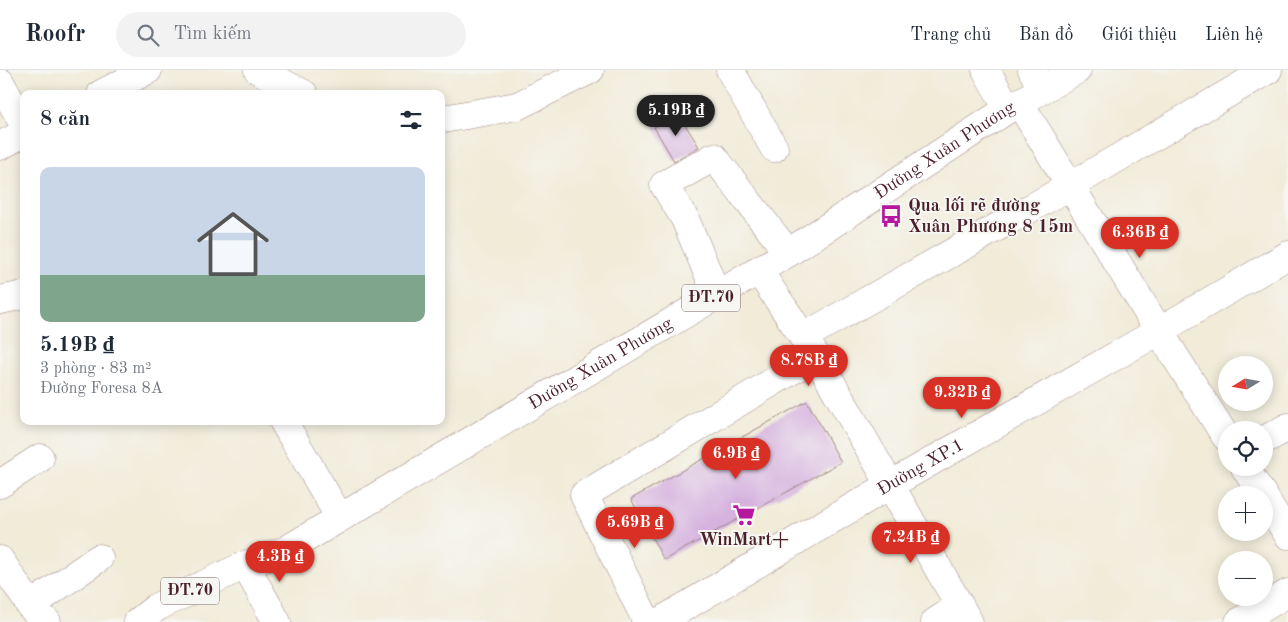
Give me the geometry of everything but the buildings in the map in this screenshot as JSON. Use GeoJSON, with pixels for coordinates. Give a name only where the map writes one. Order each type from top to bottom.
{"type":"FeatureCollection","features":[{"type":"Feature","properties":{"kind":"street"},"geometry":{"type":"LineString","coordinates":[[113,82],[148,70]]}},
{"type":"Feature","properties":{"kind":"street"},"geometry":{"type":"LineString","coordinates":[[258,70],[296,90]]}},
{"type":"Feature","properties":{"kind":"street"},"geometry":{"type":"LineString","coordinates":[[445,118],[517,106],[590,70]]}},
{"type":"Feature","properties":{"kind":"street"},"geometry":{"type":"LineString","coordinates":[[730,70],[774,148]]}},
{"type":"Feature","properties":{"kind":"street"},"geometry":{"type":"LineString","coordinates":[[986,70],[1025,92],[1070,186],[1218,424]]}},
{"type":"Feature","properties":{"kind":"street","name":"Đường Xuân Phương"},"geometry":{"type":"LineString","coordinates":[[138,622],[157,607],[245,565],[286,550],[788,253],[1025,92],[1077,70]]}},
{"type":"Feature","properties":{"kind":"street"},"geometry":{"type":"LineString","coordinates":[[647,622],[584,495],[809,347],[1070,186],[1268,70]]}},
{"type":"Feature","properties":{"kind":"street"},"geometry":{"type":"LineString","coordinates":[[0,82],[20,118]]}},
{"type":"Feature","properties":{"kind":"street"},"geometry":{"type":"LineString","coordinates":[[0,146],[20,135]]}},
{"type":"Feature","properties":{"kind":"street"},"geometry":{"type":"LineString","coordinates":[[717,295],[685,219],[664,185],[714,157],[788,253]]}},
{"type":"Feature","properties":{"kind":"street","name":"Đường XP.1"},"geometry":{"type":"LineString","coordinates":[[659,622],[890,485],[1288,255]]}},
{"type":"Feature","properties":{"kind":"street"},"geometry":{"type":"LineString","coordinates":[[758,270],[809,347],[965,614],[935,622]]}},
{"type":"Feature","properties":{"kind":"street"},"geometry":{"type":"LineString","coordinates":[[0,300],[20,296]]}},
{"type":"Feature","properties":{"kind":"street"},"geometry":{"type":"LineString","coordinates":[[285,425],[340,518]]}},
{"type":"Feature","properties":{"kind":"street"},"geometry":{"type":"LineString","coordinates":[[1273,435],[1288,427]]}},
{"type":"Feature","properties":{"kind":"street"},"geometry":{"type":"LineString","coordinates":[[0,484],[40,458]]}},
{"type":"Feature","properties":{"kind":"street"},"geometry":{"type":"LineString","coordinates":[[1273,512],[1288,535]]}},
{"type":"Feature","properties":{"kind":"street"},"geometry":{"type":"LineString","coordinates":[[0,560],[39,614],[99,558]]}},
{"type":"Feature","properties":{"kind":"street"},"geometry":{"type":"LineString","coordinates":[[245,565],[277,622]]}},
{"type":"Feature","properties":{"kind":"street"},"geometry":{"type":"LineString","coordinates":[[1239,622],[1288,593]]}},
{"type":"Feature","properties":{"kind":"place","name":"Qua lối rẽ đường Xuân Phương 8 15m"},"geometry":{"type":"Point","coordinates":[891,216]}},
{"type":"Feature","properties":{"kind":"place","name":"WinMart+"},"geometry":{"type":"Point","coordinates":[744,515]}}]}
